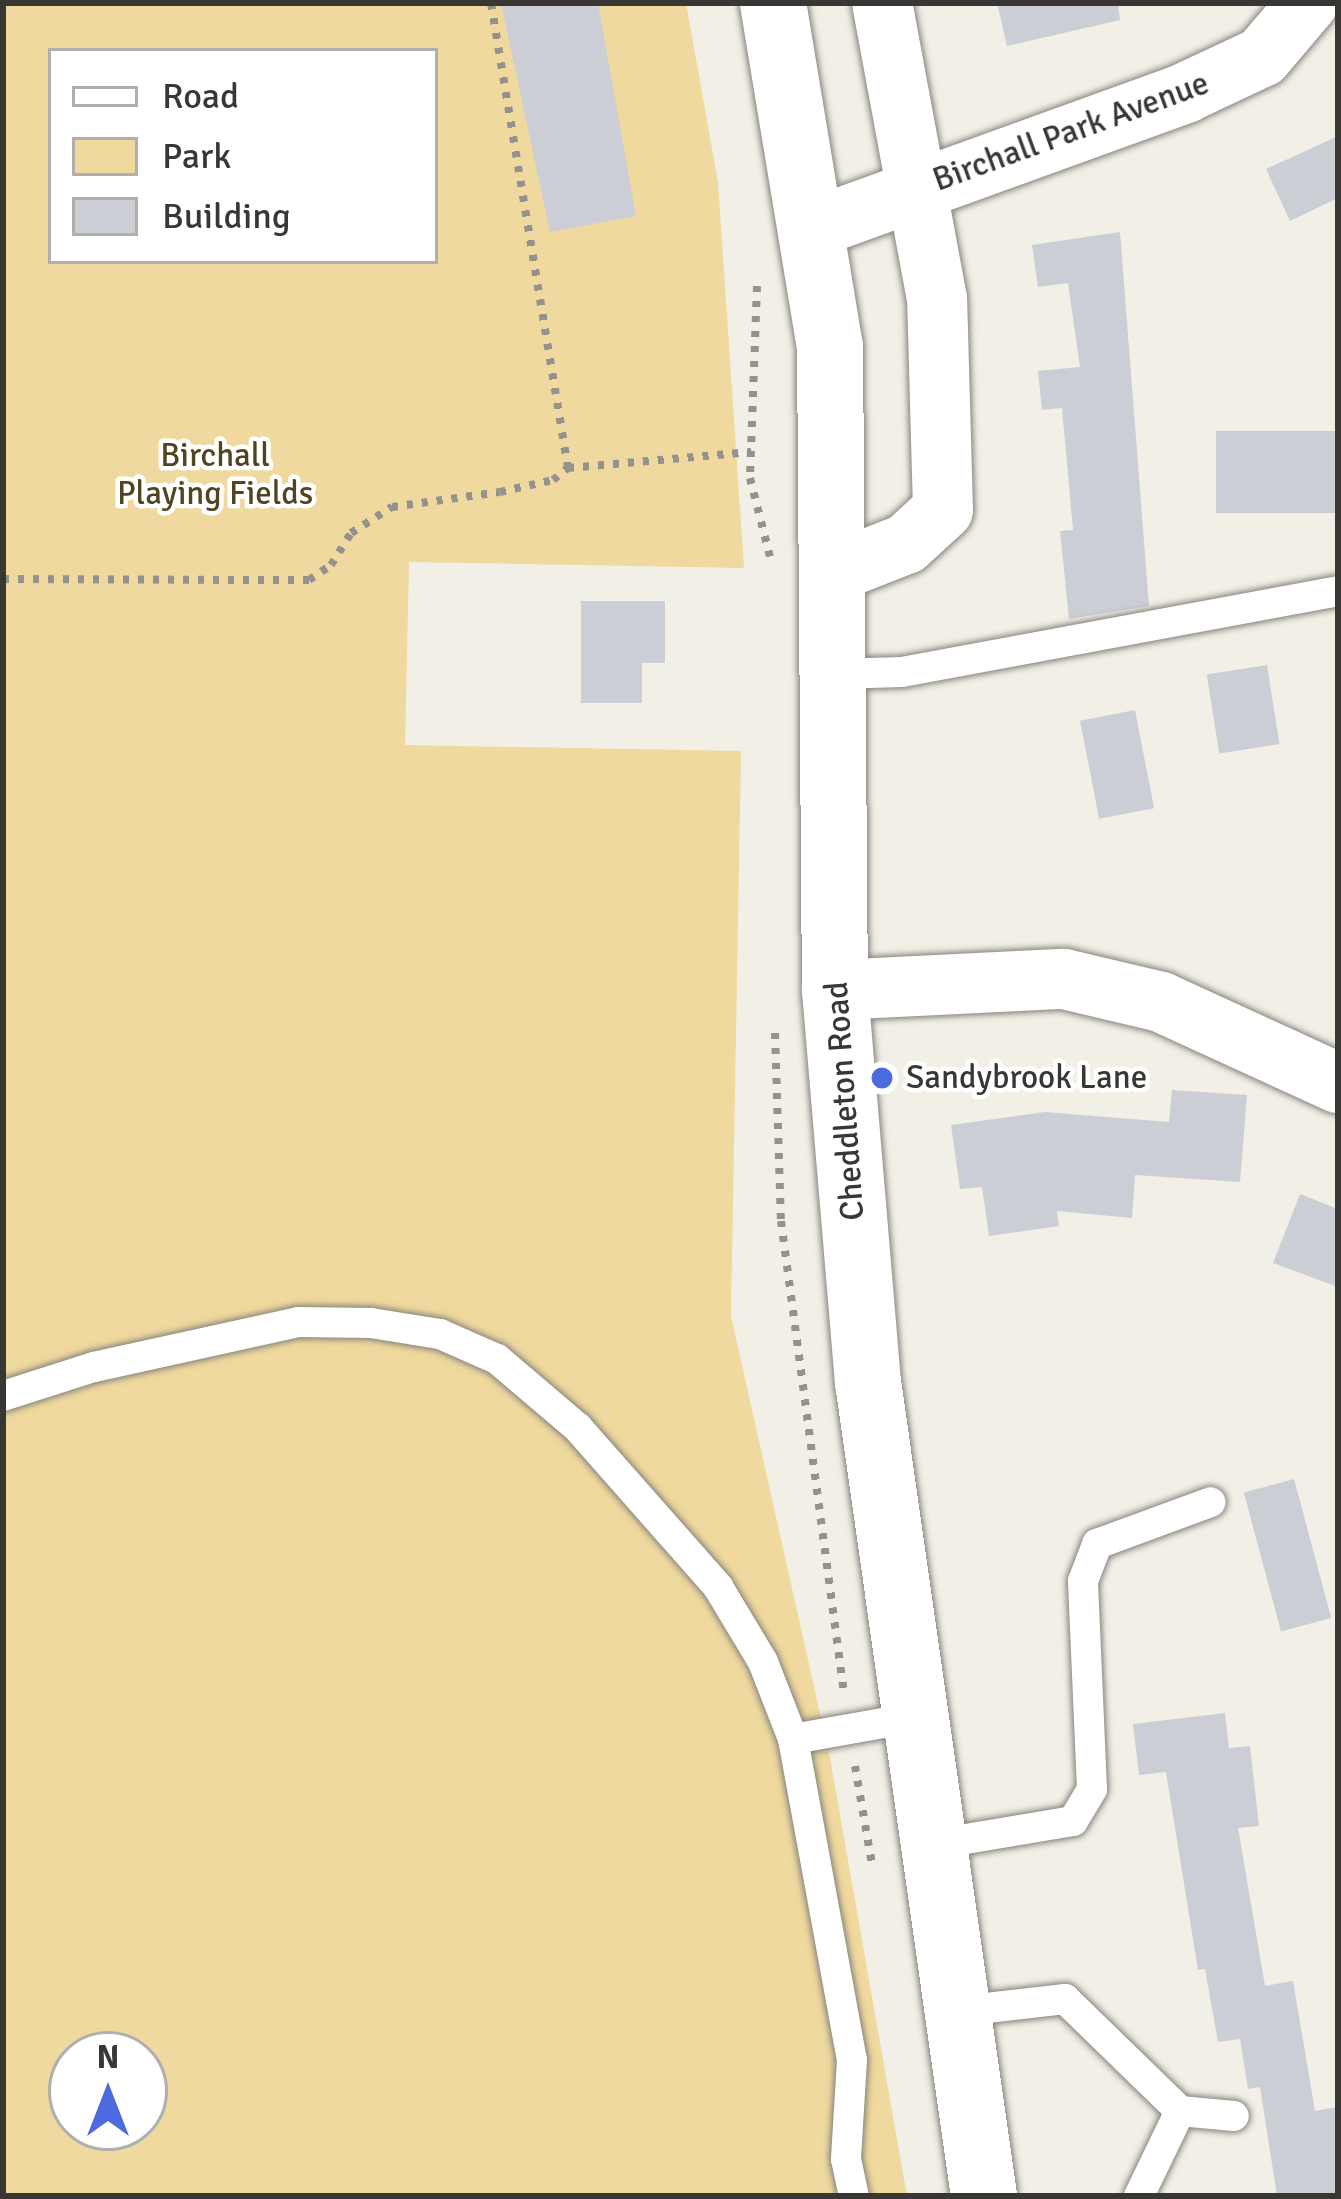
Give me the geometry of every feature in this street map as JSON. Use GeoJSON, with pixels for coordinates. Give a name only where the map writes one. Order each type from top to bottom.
{"type":"FeatureCollection","features":[{"type":"Feature","properties":{"kind":"highway","name":"Cheddleton Road"},"geometry":{"type":"LineString","coordinates":[[773,3],[830,346],[835,990],[868,1382],[984,2196]]}},
{"type":"Feature","properties":{"kind":"street"},"geometry":{"type":"LineString","coordinates":[[834,572],[906,544],[943,510],[937,299],[882,3]]}},
{"type":"Feature","properties":{"kind":"street","name":"Birchall Park Avenue"},"geometry":{"type":"LineString","coordinates":[[813,228],[1185,93],[1262,57],[1308,3]]}},
{"type":"Feature","properties":{"kind":"street"},"geometry":{"type":"LineString","coordinates":[[835,990],[1064,979],[1161,1002],[1338,1083]]}},
{"type":"Feature","properties":{"kind":"lane"},"geometry":{"type":"LineString","coordinates":[[836,674],[902,672],[1338,591]]}},
{"type":"Feature","properties":{"kind":"lane"},"geometry":{"type":"LineString","coordinates":[[3,1396],[94,1367],[299,1322],[440,1334],[497,1359],[594,1445],[718,1587],[764,1662],[793,1738],[852,2060],[846,2159],[854,2196]]}},
{"type":"Feature","properties":{"kind":"lane"},"geometry":{"type":"LineString","coordinates":[[935,1844],[1073,1821],[1092,1790],[1083,1581],[1097,1544],[1211,1502]]}},
{"type":"Feature","properties":{"kind":"lane"},"geometry":{"type":"LineString","coordinates":[[793,1738],[916,1717]]}},
{"type":"Feature","properties":{"kind":"lane"},"geometry":{"type":"LineString","coordinates":[[960,2012],[1066,1999],[1180,2111],[1234,2116]]}},
{"type":"Feature","properties":{"kind":"lane"},"geometry":{"type":"LineString","coordinates":[[1139,2196],[1180,2111]]}},
{"type":"Feature","properties":{"kind":"path"},"geometry":{"type":"LineString","coordinates":[[491,3],[568,468]]}},
{"type":"Feature","properties":{"kind":"path"},"geometry":{"type":"LineString","coordinates":[[3,579],[309,580],[332,565],[351,533],[392,507],[500,492],[553,480],[568,468],[751,452]]}},
{"type":"Feature","properties":{"kind":"green space","name":"Birchall Playing Fields"},"geometry":{"type":"Polygon","coordinates":[[[3,3],[686,3],[718,182],[744,568],[409,562],[405,745],[741,751],[731,1316],[830,1758],[907,2196],[3,2196],[3,3]]]}},
{"type":"Feature","properties":{"kind":"building"},"geometry":{"type":"Polygon","coordinates":[[[501,3],[598,3],[636,216],[550,232],[501,3]]]}},
{"type":"Feature","properties":{"kind":"building"},"geometry":{"type":"Polygon","coordinates":[[[997,3],[1118,3],[1120,20],[1007,46],[997,3]]]}},
{"type":"Feature","properties":{"kind":"building"},"geometry":{"type":"Polygon","coordinates":[[[1338,136],[1338,198],[1290,221],[1266,169],[1338,136]]]}},
{"type":"Feature","properties":{"kind":"building"},"geometry":{"type":"Polygon","coordinates":[[[1120,232],[1149,606],[1069,619],[1060,531],[1073,530],[1062,408],[1042,410],[1038,371],[1080,367],[1068,283],[1038,287],[1032,245],[1120,232]]]}},
{"type":"Feature","properties":{"kind":"building"},"geometry":{"type":"Polygon","coordinates":[[[1216,431],[1338,431],[1338,513],[1216,513],[1216,431]]]}},
{"type":"Feature","properties":{"kind":"building"},"geometry":{"type":"Polygon","coordinates":[[[581,601],[665,601],[665,663],[642,663],[642,703],[581,703],[581,601]]]}},
{"type":"Feature","properties":{"kind":"building"},"geometry":{"type":"Polygon","coordinates":[[[1267,665],[1280,744],[1219,754],[1207,675],[1267,665]]]}},
{"type":"Feature","properties":{"kind":"building"},"geometry":{"type":"Polygon","coordinates":[[[1135,710],[1154,808],[1099,819],[1080,721],[1135,710]]]}},
{"type":"Feature","properties":{"kind":"building"},"geometry":{"type":"Polygon","coordinates":[[[1172,1090],[1247,1095],[1240,1182],[1135,1175],[1132,1218],[1057,1211],[1059,1226],[989,1236],[982,1187],[960,1189],[951,1125],[1045,1112],[1169,1122],[1172,1090]]]}},
{"type":"Feature","properties":{"kind":"building"},"geometry":{"type":"Polygon","coordinates":[[[1300,1194],[1338,1209],[1338,1287],[1273,1263],[1300,1194]]]}},
{"type":"Feature","properties":{"kind":"building"},"geometry":{"type":"Polygon","coordinates":[[[1294,1479],[1331,1618],[1281,1632],[1244,1492],[1294,1479]]]}},
{"type":"Feature","properties":{"kind":"building"},"geometry":{"type":"Polygon","coordinates":[[[1225,1713],[1229,1748],[1250,1746],[1259,1826],[1238,1828],[1265,1986],[1293,1981],[1315,2111],[1338,2107],[1338,2196],[1277,2196],[1260,2087],[1248,2089],[1240,2039],[1218,2042],[1205,1969],[1198,1970],[1166,1772],[1139,1775],[1133,1724],[1225,1713]]]}},
{"type":"Feature","properties":{"kind":"place","name":"Sandybrook Lane"},"geometry":{"type":"Point","coordinates":[882,1078]}}]}
